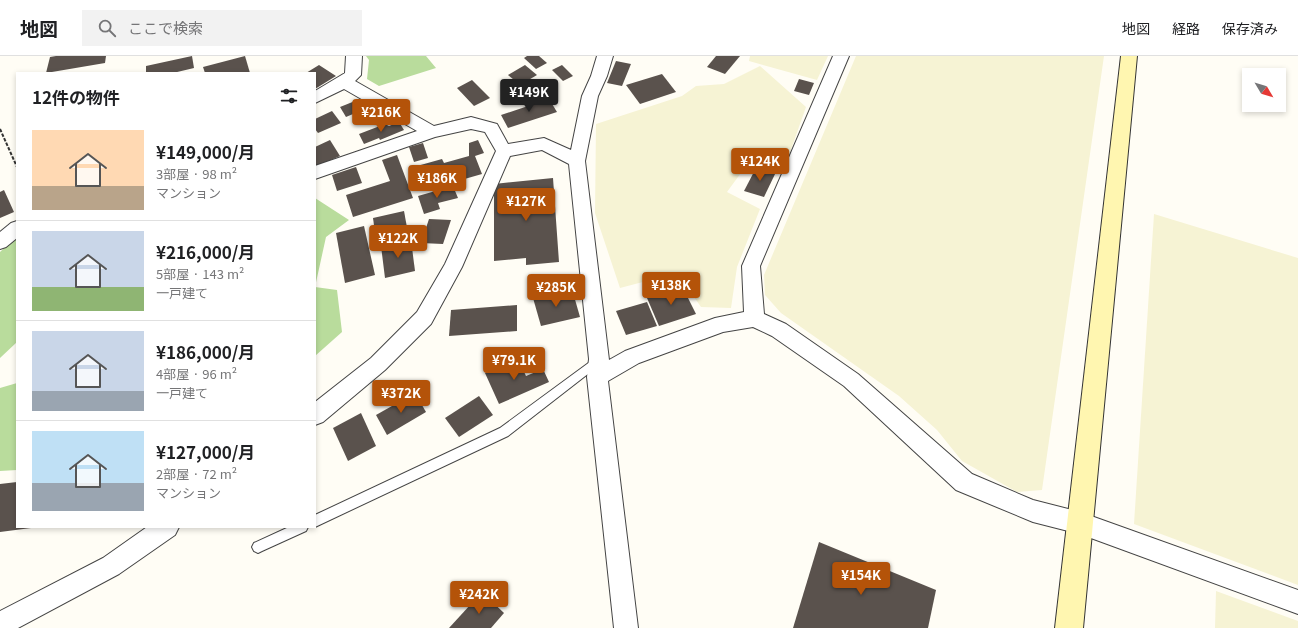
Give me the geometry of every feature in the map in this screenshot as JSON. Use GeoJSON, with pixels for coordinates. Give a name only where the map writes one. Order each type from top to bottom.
{"type":"FeatureCollection","features":[{"type":"Feature","properties":{"kind":"street"},"geometry":{"type":"LineString","coordinates":[[316,97],[344,82],[353,75],[354,56]]}},
{"type":"Feature","properties":{"kind":"street"},"geometry":{"type":"LineString","coordinates":[[605,56],[599,76],[590,96],[576,161],[626,628]]}},
{"type":"Feature","properties":{"kind":"street"},"geometry":{"type":"LineString","coordinates":[[754,319],[751,266],[841,56]]}},
{"type":"Feature","properties":{"kind":"street"},"geometry":{"type":"LineString","coordinates":[[1069,628],[1129,56]]}},
{"type":"Feature","properties":{"kind":"street"},"geometry":{"type":"LineString","coordinates":[[344,82],[432,132]]}},
{"type":"Feature","properties":{"kind":"street"},"geometry":{"type":"LineString","coordinates":[[316,173],[432,132],[471,123],[491,128],[504,151]]}},
{"type":"Feature","properties":{"kind":"street"},"geometry":{"type":"LineString","coordinates":[[504,151],[544,144],[576,161]]}},
{"type":"Feature","properties":{"kind":"street"},"geometry":{"type":"LineString","coordinates":[[316,414],[378,364],[424,318],[453,267],[504,151]]}},
{"type":"Feature","properties":{"kind":"street"},"geometry":{"type":"LineString","coordinates":[[0,242],[16,229]]}},
{"type":"Feature","properties":{"kind":"street"},"geometry":{"type":"LineString","coordinates":[[598,368],[722,324],[754,319],[779,330],[851,380],[964,482],[1033,511],[1080,523],[1298,602]]}},
{"type":"Feature","properties":{"kind":"street"},"geometry":{"type":"LineString","coordinates":[[0,624],[111,566],[166,528]]}},
{"type":"Feature","properties":{"kind":"lane"},"geometry":{"type":"LineString","coordinates":[[316,521],[504,432],[598,368]]}},
{"type":"Feature","properties":{"kind":"lane"},"geometry":{"type":"LineString","coordinates":[[258,547],[300,528]]}},
{"type":"Feature","properties":{"kind":"path"},"geometry":{"type":"LineString","coordinates":[[0,129],[16,165]]}},
{"type":"Feature","properties":{"kind":"shaded area"},"geometry":{"type":"Polygon","coordinates":[[[750,56],[828,56],[817,80],[749,61],[750,56]]]}},
{"type":"Feature","properties":{"kind":"shaded area"},"geometry":{"type":"Polygon","coordinates":[[[856,56],[1104,56],[1042,490],[1017,492],[962,461],[937,430],[899,396],[781,313],[765,295],[764,275],[856,56]]]}},
{"type":"Feature","properties":{"kind":"shaded area"},"geometry":{"type":"Polygon","coordinates":[[[760,66],[806,107],[788,158],[767,155],[746,166],[727,192],[760,209],[737,267],[731,308],[701,307],[677,273],[620,288],[595,213],[596,124],[682,96],[696,86],[724,84],[760,66]]]}},
{"type":"Feature","properties":{"kind":"shaded area"},"geometry":{"type":"Polygon","coordinates":[[[1154,214],[1298,258],[1298,585],[1134,524],[1154,214]]]}},
{"type":"Feature","properties":{"kind":"shaded area"},"geometry":{"type":"Polygon","coordinates":[[[1216,591],[1298,621],[1298,628],[1215,628],[1216,591]]]}},
{"type":"Feature","properties":{"kind":"green space"},"geometry":{"type":"Polygon","coordinates":[[[366,56],[426,56],[436,68],[379,86],[367,79],[369,60],[366,56]]]}},
{"type":"Feature","properties":{"kind":"green space"},"geometry":{"type":"Polygon","coordinates":[[[316,199],[349,220],[326,237],[316,282],[316,199]]]}},
{"type":"Feature","properties":{"kind":"green space"},"geometry":{"type":"Polygon","coordinates":[[[16,237],[16,343],[0,358],[0,252],[16,237]]]}},
{"type":"Feature","properties":{"kind":"green space"},"geometry":{"type":"Polygon","coordinates":[[[316,287],[337,290],[342,332],[316,355],[316,287]]]}},
{"type":"Feature","properties":{"kind":"green space"},"geometry":{"type":"Polygon","coordinates":[[[16,383],[16,470],[0,471],[0,388],[16,383]]]}},
{"type":"Feature","properties":{"kind":"building"},"geometry":{"type":"Polygon","coordinates":[[[106,56],[105,63],[46,72],[50,57],[106,56]]]}},
{"type":"Feature","properties":{"kind":"building"},"geometry":{"type":"Polygon","coordinates":[[[192,56],[194,68],[177,72],[146,72],[146,66],[192,56]]]}},
{"type":"Feature","properties":{"kind":"building"},"geometry":{"type":"Polygon","coordinates":[[[245,56],[250,72],[205,72],[203,67],[245,56]]]}},
{"type":"Feature","properties":{"kind":"building"},"geometry":{"type":"Polygon","coordinates":[[[527,56],[539,56],[547,63],[536,69],[524,58],[527,56]]]}},
{"type":"Feature","properties":{"kind":"building"},"geometry":{"type":"Polygon","coordinates":[[[716,56],[740,56],[725,74],[707,67],[716,56]]]}},
{"type":"Feature","properties":{"kind":"building"},"geometry":{"type":"Polygon","coordinates":[[[616,61],[631,64],[622,86],[607,83],[616,61]]]}},
{"type":"Feature","properties":{"kind":"building"},"geometry":{"type":"Polygon","coordinates":[[[319,65],[336,76],[316,88],[316,72],[308,72],[319,65]]]}},
{"type":"Feature","properties":{"kind":"building"},"geometry":{"type":"Polygon","coordinates":[[[525,65],[537,75],[520,85],[508,75],[525,65]]]}},
{"type":"Feature","properties":{"kind":"building"},"geometry":{"type":"Polygon","coordinates":[[[562,65],[573,76],[563,81],[552,70],[562,65]]]}},
{"type":"Feature","properties":{"kind":"building"},"geometry":{"type":"Polygon","coordinates":[[[662,74],[676,92],[640,104],[626,85],[662,74]]]}},
{"type":"Feature","properties":{"kind":"building"},"geometry":{"type":"Polygon","coordinates":[[[799,79],[814,83],[809,95],[794,91],[799,79]]]}},
{"type":"Feature","properties":{"kind":"building"},"geometry":{"type":"Polygon","coordinates":[[[472,80],[490,98],[474,106],[457,88],[472,80]]]}},
{"type":"Feature","properties":{"kind":"building"},"geometry":{"type":"Polygon","coordinates":[[[360,99],[367,108],[346,117],[340,107],[360,99]]]}},
{"type":"Feature","properties":{"kind":"building"},"geometry":{"type":"Polygon","coordinates":[[[549,99],[557,112],[508,128],[501,115],[549,99]]]}},
{"type":"Feature","properties":{"kind":"building"},"geometry":{"type":"Polygon","coordinates":[[[332,111],[341,123],[318,133],[316,130],[316,119],[332,111]]]}},
{"type":"Feature","properties":{"kind":"building"},"geometry":{"type":"Polygon","coordinates":[[[399,122],[404,130],[380,140],[379,138],[364,144],[359,134],[385,124],[389,126],[399,122]]]}},
{"type":"Feature","properties":{"kind":"building"},"geometry":{"type":"Polygon","coordinates":[[[330,140],[340,156],[316,167],[316,147],[330,140]]]}},
{"type":"Feature","properties":{"kind":"building"},"geometry":{"type":"Polygon","coordinates":[[[478,140],[484,153],[475,156],[482,174],[426,190],[417,166],[442,159],[444,163],[469,156],[469,143],[478,140]]]}},
{"type":"Feature","properties":{"kind":"building"},"geometry":{"type":"Polygon","coordinates":[[[423,143],[428,158],[414,162],[409,147],[423,143]]]}},
{"type":"Feature","properties":{"kind":"building"},"geometry":{"type":"Polygon","coordinates":[[[397,155],[413,198],[353,217],[346,195],[390,181],[382,160],[397,155]]]}},
{"type":"Feature","properties":{"kind":"building"},"geometry":{"type":"Polygon","coordinates":[[[757,166],[776,172],[764,197],[744,191],[757,166]]]}},
{"type":"Feature","properties":{"kind":"building"},"geometry":{"type":"Polygon","coordinates":[[[356,167],[362,183],[337,191],[332,175],[356,167]]]}},
{"type":"Feature","properties":{"kind":"building"},"geometry":{"type":"Polygon","coordinates":[[[553,178],[559,262],[526,265],[526,258],[494,261],[494,184],[553,178]]]}},
{"type":"Feature","properties":{"kind":"building"},"geometry":{"type":"Polygon","coordinates":[[[453,186],[458,198],[438,203],[440,209],[424,214],[418,196],[453,186]]]}},
{"type":"Feature","properties":{"kind":"building"},"geometry":{"type":"Polygon","coordinates":[[[4,190],[14,212],[0,218],[0,192],[4,190]]]}},
{"type":"Feature","properties":{"kind":"building"},"geometry":{"type":"Polygon","coordinates":[[[404,211],[408,233],[376,240],[373,218],[404,211]]]}},
{"type":"Feature","properties":{"kind":"building"},"geometry":{"type":"Polygon","coordinates":[[[429,219],[451,220],[443,244],[421,243],[429,219]]]}},
{"type":"Feature","properties":{"kind":"building"},"geometry":{"type":"Polygon","coordinates":[[[364,226],[375,275],[345,283],[336,233],[364,226]]]}},
{"type":"Feature","properties":{"kind":"building"},"geometry":{"type":"Polygon","coordinates":[[[411,240],[415,271],[385,278],[381,246],[411,240]]]}},
{"type":"Feature","properties":{"kind":"building"},"geometry":{"type":"Polygon","coordinates":[[[682,286],[696,314],[659,326],[647,298],[682,286]]]}},
{"type":"Feature","properties":{"kind":"building"},"geometry":{"type":"Polygon","coordinates":[[[572,289],[580,317],[541,326],[533,298],[572,289]]]}},
{"type":"Feature","properties":{"kind":"building"},"geometry":{"type":"Polygon","coordinates":[[[647,302],[657,326],[626,335],[616,311],[647,302]]]}},
{"type":"Feature","properties":{"kind":"building"},"geometry":{"type":"Polygon","coordinates":[[[517,305],[517,331],[449,336],[451,310],[517,305]]]}},
{"type":"Feature","properties":{"kind":"building"},"geometry":{"type":"Polygon","coordinates":[[[518,359],[526,376],[543,369],[549,382],[499,404],[485,373],[518,359]]]}},
{"type":"Feature","properties":{"kind":"building"},"geometry":{"type":"Polygon","coordinates":[[[415,393],[426,412],[387,435],[376,415],[415,393]]]}},
{"type":"Feature","properties":{"kind":"building"},"geometry":{"type":"Polygon","coordinates":[[[479,396],[493,415],[459,437],[445,418],[479,396]]]}},
{"type":"Feature","properties":{"kind":"building"},"geometry":{"type":"Polygon","coordinates":[[[361,413],[376,446],[348,461],[333,428],[361,413]]]}},
{"type":"Feature","properties":{"kind":"building"},"geometry":{"type":"Polygon","coordinates":[[[16,482],[16,528],[31,528],[0,532],[0,484],[16,482]]]}},
{"type":"Feature","properties":{"kind":"building"},"geometry":{"type":"Polygon","coordinates":[[[819,542],[936,590],[928,628],[793,628],[819,542]]]}},
{"type":"Feature","properties":{"kind":"building"},"geometry":{"type":"Polygon","coordinates":[[[482,592],[504,613],[491,628],[449,628],[482,592]]]}}]}
